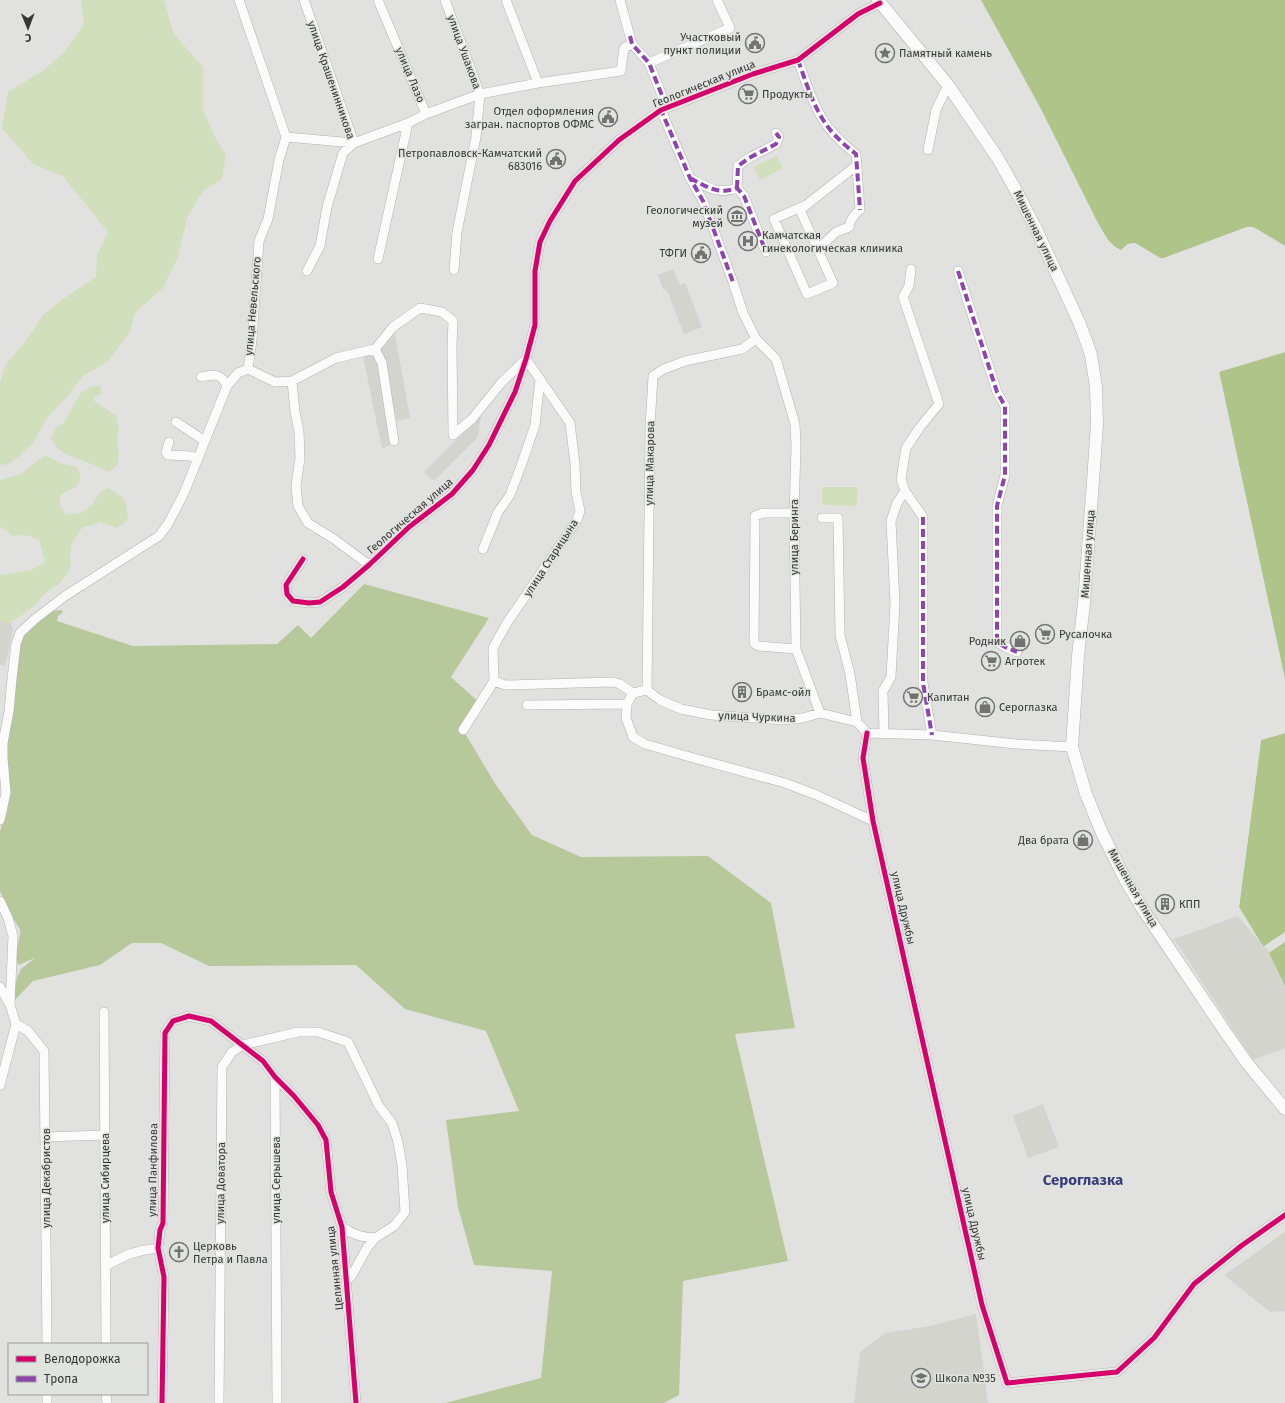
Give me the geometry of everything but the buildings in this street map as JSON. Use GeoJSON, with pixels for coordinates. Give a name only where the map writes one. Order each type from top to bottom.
{"type":"FeatureCollection","features":[{"type":"Feature","properties":{"kind":"main road","name":"Мишенная улица"},"geometry":{"type":"LineString","coordinates":[[879,1],[948,85],[997,157],[1037,232],[1079,322],[1087,343],[1096,387],[1096,441],[1072,747],[1086,794],[1101,829],[1129,886],[1200,996],[1247,1063],[1285,1109]]}},
{"type":"Feature","properties":{"kind":"street"},"geometry":{"type":"LineString","coordinates":[[238,0],[286,137],[354,143]]}},
{"type":"Feature","properties":{"kind":"street","name":"улица Крашенинникова"},"geometry":{"type":"LineString","coordinates":[[304,0],[354,143],[343,153],[327,207],[320,246],[308,270]]}},
{"type":"Feature","properties":{"kind":"street","name":"улица Лазо"},"geometry":{"type":"LineString","coordinates":[[354,143],[408,123],[426,114],[378,0]]}},
{"type":"Feature","properties":{"kind":"street","name":"улица Ушакова"},"geometry":{"type":"LineString","coordinates":[[445,0],[480,94],[476,137],[457,232],[454,270]]}},
{"type":"Feature","properties":{"kind":"street"},"geometry":{"type":"LineString","coordinates":[[506,0],[538,83]]}},
{"type":"Feature","properties":{"kind":"street"},"geometry":{"type":"LineString","coordinates":[[620,0],[632,44],[649,63],[664,109],[690,178],[702,202],[733,282],[743,313],[756,338]]}},
{"type":"Feature","properties":{"kind":"street"},"geometry":{"type":"LineString","coordinates":[[649,63],[730,28],[717,0]]}},
{"type":"Feature","properties":{"kind":"street","name":"Геологическая улица"},"geometry":{"type":"LineString","coordinates":[[303,559],[286,585],[287,594],[293,601],[309,603],[320,602],[343,587],[410,527],[452,494],[473,470],[490,446],[515,392],[535,325],[535,271],[540,242],[550,221],[575,182],[619,140],[664,109],[753,74],[798,60],[858,14],[879,1]]}},
{"type":"Feature","properties":{"kind":"street"},"geometry":{"type":"LineString","coordinates":[[426,114],[480,94],[538,83],[621,71],[624,48],[632,44]]}},
{"type":"Feature","properties":{"kind":"street"},"geometry":{"type":"LineString","coordinates":[[798,60],[807,87],[822,118],[841,142],[856,154],[860,210],[857,212],[849,227],[836,232],[818,249]]}},
{"type":"Feature","properties":{"kind":"street"},"geometry":{"type":"LineString","coordinates":[[928,150],[936,110],[948,85]]}},
{"type":"Feature","properties":{"kind":"street"},"geometry":{"type":"LineString","coordinates":[[378,259],[408,123]]}},
{"type":"Feature","properties":{"kind":"street"},"geometry":{"type":"LineString","coordinates":[[766,252],[744,196],[737,188],[738,166],[749,158],[776,144],[779,137],[776,133]]}},
{"type":"Feature","properties":{"kind":"street","name":"улица Невельского"},"geometry":{"type":"LineString","coordinates":[[0,820],[6,793],[3,747],[10,711],[16,644],[20,633],[35,619],[65,596],[159,536],[168,524],[184,493],[227,386],[238,373],[248,369],[252,340],[259,241],[268,220],[279,160],[286,137]]}},
{"type":"Feature","properties":{"kind":"street"},"geometry":{"type":"LineString","coordinates":[[808,204],[774,219],[807,294],[833,283],[800,210],[808,204],[857,165]]}},
{"type":"Feature","properties":{"kind":"street"},"geometry":{"type":"LineString","coordinates":[[690,178],[716,191],[728,191],[737,188]]}},
{"type":"Feature","properties":{"kind":"street"},"geometry":{"type":"LineString","coordinates":[[911,269],[909,286],[903,297],[938,404],[906,448],[901,478],[905,491],[923,517],[923,683],[932,735]]}},
{"type":"Feature","properties":{"kind":"street"},"geometry":{"type":"LineString","coordinates":[[958,271],[997,392],[1005,406],[1005,475],[997,506],[997,642],[1017,652]]}},
{"type":"Feature","properties":{"kind":"street"},"geometry":{"type":"LineString","coordinates":[[248,369],[275,382],[292,381],[336,358],[375,349],[393,327],[420,308],[442,312],[453,321],[453,435],[472,419],[501,382],[526,359]]}},
{"type":"Feature","properties":{"kind":"street","name":"улица Беринга"},"geometry":{"type":"LineString","coordinates":[[756,338],[776,359],[795,424],[796,446],[794,513],[796,649],[820,713]]}},
{"type":"Feature","properties":{"kind":"street","name":"улица Макарова"},"geometry":{"type":"LineString","coordinates":[[648,690],[650,427],[653,376],[664,369],[685,361],[742,349],[756,338]]}},
{"type":"Feature","properties":{"kind":"street"},"geometry":{"type":"LineString","coordinates":[[375,349],[382,363],[394,440]]}},
{"type":"Feature","properties":{"kind":"street","name":"улица Старицына"},"geometry":{"type":"LineString","coordinates":[[494,681],[493,648],[507,623],[577,520],[580,511],[576,492],[575,464],[570,423],[526,359]]}},
{"type":"Feature","properties":{"kind":"street"},"geometry":{"type":"LineString","coordinates":[[201,378],[215,375],[224,379],[227,386]]}},
{"type":"Feature","properties":{"kind":"street"},"geometry":{"type":"LineString","coordinates":[[483,549],[498,512],[510,495],[522,466],[535,425],[540,379]]}},
{"type":"Feature","properties":{"kind":"street"},"geometry":{"type":"LineString","coordinates":[[292,381],[295,412],[299,431],[300,458],[296,486],[298,506],[308,523],[369,565]]}},
{"type":"Feature","properties":{"kind":"street"},"geometry":{"type":"LineString","coordinates":[[176,422],[205,441]]}},
{"type":"Feature","properties":{"kind":"street"},"geometry":{"type":"LineString","coordinates":[[169,442],[166,452],[168,455],[190,456],[198,459]]}},
{"type":"Feature","properties":{"kind":"street"},"geometry":{"type":"LineString","coordinates":[[884,733],[884,691],[891,677],[895,603],[891,521],[897,503],[905,491]]}},
{"type":"Feature","properties":{"kind":"street"},"geometry":{"type":"LineString","coordinates":[[794,513],[763,513],[755,516],[754,643],[758,646],[796,649]]}},
{"type":"Feature","properties":{"kind":"street"},"geometry":{"type":"LineString","coordinates":[[822,518],[838,518],[840,636],[850,674],[857,722],[867,733],[932,735],[1016,744],[1072,747]]}},
{"type":"Feature","properties":{"kind":"street"},"geometry":{"type":"LineString","coordinates":[[463,730],[494,681],[505,685],[613,682],[620,684],[633,693],[648,690]]}},
{"type":"Feature","properties":{"kind":"street","name":"улица Чуркина"},"geometry":{"type":"LineString","coordinates":[[648,690],[660,700],[681,709],[711,715],[782,720],[803,718],[820,713],[857,722]]}},
{"type":"Feature","properties":{"kind":"street"},"geometry":{"type":"LineString","coordinates":[[633,693],[627,704],[626,718],[633,736],[645,744],[785,783],[819,796],[873,821]]}},
{"type":"Feature","properties":{"kind":"street"},"geometry":{"type":"LineString","coordinates":[[527,704],[627,704]]}},
{"type":"Feature","properties":{"kind":"street","name":"улица Дружбы"},"geometry":{"type":"LineString","coordinates":[[867,733],[863,758],[873,821],[982,1305],[1007,1383],[1117,1372],[1154,1338],[1194,1284],[1241,1246],[1285,1215]]}},
{"type":"Feature","properties":{"kind":"street"},"geometry":{"type":"LineString","coordinates":[[0,901],[8,918],[13,939],[10,1005]]}},
{"type":"Feature","properties":{"kind":"street"},"geometry":{"type":"LineString","coordinates":[[0,987],[10,1005],[16,1024],[0,1085]]}},
{"type":"Feature","properties":{"kind":"street","name":"улица Сибирцева"},"geometry":{"type":"LineString","coordinates":[[104,1012],[106,1343]]}},
{"type":"Feature","properties":{"kind":"street","name":"Целинная улица"},"geometry":{"type":"LineString","coordinates":[[165,1033],[173,1021],[189,1016],[211,1021],[263,1061],[275,1077],[294,1096],[318,1125],[326,1140],[331,1192],[342,1227],[356,1403]]}},
{"type":"Feature","properties":{"kind":"street","name":"улица Декабристов"},"geometry":{"type":"LineString","coordinates":[[16,1024],[28,1031],[44,1051],[47,1343]]}},
{"type":"Feature","properties":{"kind":"street"},"geometry":{"type":"LineString","coordinates":[[243,1045],[298,1032],[318,1032],[348,1042],[379,1106],[392,1123],[398,1142],[402,1165],[405,1212],[394,1226],[375,1238],[367,1248],[352,1275],[347,1280]]}},
{"type":"Feature","properties":{"kind":"street","name":"улица Панфилова"},"geometry":{"type":"LineString","coordinates":[[162,1403],[164,1277],[158,1248],[160,1230],[163,1223],[165,1033]]}},
{"type":"Feature","properties":{"kind":"street","name":"улица Доватора"},"geometry":{"type":"LineString","coordinates":[[219,1403],[222,1067],[232,1052],[243,1045]]}},
{"type":"Feature","properties":{"kind":"street","name":"улица Серышева"},"geometry":{"type":"LineString","coordinates":[[275,1077],[277,1403]]}},
{"type":"Feature","properties":{"kind":"street"},"geometry":{"type":"LineString","coordinates":[[46,1137],[105,1135]]}},
{"type":"Feature","properties":{"kind":"street"},"geometry":{"type":"LineString","coordinates":[[342,1227],[362,1238],[375,1238]]}},
{"type":"Feature","properties":{"kind":"street"},"geometry":{"type":"LineString","coordinates":[[106,1266],[124,1255],[136,1251],[158,1248]]}},
{"type":"Feature","properties":{"kind":"shaded area"},"geometry":{"type":"Polygon","coordinates":[[[81,0],[164,0],[173,33],[203,67],[203,110],[214,135],[226,156],[222,179],[203,191],[188,216],[177,259],[163,288],[135,313],[130,332],[107,362],[83,376],[65,399],[47,418],[33,443],[8,464],[0,465],[0,383],[6,364],[27,339],[43,315],[63,299],[96,277],[97,255],[108,232],[63,176],[33,164],[2,128],[8,92],[44,70],[65,51],[84,24],[81,0]]]}},
{"type":"Feature","properties":{"kind":"shaded area"},"geometry":{"type":"Polygon","coordinates":[[[981,0],[1285,0],[1285,246],[1253,227],[1247,227],[1164,258],[1160,258],[1135,243],[1128,244],[1121,250],[1113,245],[1098,223],[1041,109],[981,0]]]}},
{"type":"Feature","properties":{"kind":"shaded area"},"geometry":{"type":"Polygon","coordinates":[[[776,156],[783,168],[760,180],[754,167],[776,156]]]}},
{"type":"Feature","properties":{"kind":"shaded area"},"geometry":{"type":"Polygon","coordinates":[[[673,269],[680,285],[685,283],[702,327],[684,334],[667,291],[663,289],[658,275],[673,269]]]}},
{"type":"Feature","properties":{"kind":"shaded area"},"geometry":{"type":"Polygon","coordinates":[[[395,334],[410,418],[397,421],[380,351],[395,334]]]}},
{"type":"Feature","properties":{"kind":"shaded area"},"geometry":{"type":"Polygon","coordinates":[[[1285,352],[1285,679],[1219,371],[1285,352]]]}},
{"type":"Feature","properties":{"kind":"shaded area"},"geometry":{"type":"Polygon","coordinates":[[[374,353],[380,364],[392,444],[382,449],[363,356],[374,353]]]}},
{"type":"Feature","properties":{"kind":"shaded area"},"geometry":{"type":"Polygon","coordinates":[[[100,385],[102,393],[95,397],[94,401],[116,416],[119,430],[117,440],[119,455],[117,466],[108,472],[92,464],[67,455],[58,449],[51,439],[56,428],[64,422],[81,393],[90,387],[100,385]]]}},
{"type":"Feature","properties":{"kind":"shaded area"},"geometry":{"type":"Polygon","coordinates":[[[481,415],[478,437],[434,481],[424,472],[481,415]]]}},
{"type":"Feature","properties":{"kind":"shaded area"},"geometry":{"type":"Polygon","coordinates":[[[45,455],[60,463],[77,467],[81,478],[76,487],[61,494],[59,503],[65,514],[82,513],[92,505],[99,493],[107,488],[118,494],[124,500],[127,508],[128,520],[116,528],[101,522],[82,528],[72,543],[69,572],[59,584],[46,592],[37,603],[21,616],[7,624],[0,621],[0,575],[31,570],[45,562],[39,540],[26,535],[13,536],[0,526],[0,480],[21,474],[45,455]]]}},
{"type":"Feature","properties":{"kind":"shaded area"},"geometry":{"type":"Polygon","coordinates":[[[822,487],[858,487],[857,506],[822,505],[822,487]]]}},
{"type":"Feature","properties":{"kind":"shaded area"},"geometry":{"type":"Polygon","coordinates":[[[0,582],[13,630],[5,666],[0,665],[0,582]]]}},
{"type":"Feature","properties":{"kind":"shaded area"},"geometry":{"type":"Polygon","coordinates":[[[364,584],[489,618],[451,677],[480,703],[463,730],[496,785],[532,835],[581,857],[708,856],[771,903],[795,1028],[735,1034],[788,1261],[683,1281],[679,1395],[664,1403],[445,1403],[541,1378],[552,1271],[474,1265],[458,1207],[446,1120],[519,1111],[486,1031],[405,1009],[356,965],[209,966],[161,943],[132,943],[100,965],[33,981],[10,1005],[21,969],[35,958],[18,965],[16,956],[20,929],[10,914],[0,891],[0,831],[7,812],[10,791],[6,754],[20,648],[27,627],[53,611],[61,610],[63,612],[58,616],[57,621],[133,646],[277,644],[298,625],[311,638],[364,584]]]}},
{"type":"Feature","properties":{"kind":"shaded area"},"geometry":{"type":"Polygon","coordinates":[[[1285,733],[1285,986],[1269,953],[1261,943],[1239,907],[1261,740],[1285,733]]]}},
{"type":"Feature","properties":{"kind":"shaded area"},"geometry":{"type":"Polygon","coordinates":[[[1238,916],[1269,953],[1285,986],[1285,1048],[1253,1060],[1174,939],[1238,916]]]}},
{"type":"Feature","properties":{"kind":"shaded area"},"geometry":{"type":"Polygon","coordinates":[[[1043,1104],[1059,1147],[1028,1158],[1013,1116],[1043,1104]]]}},
{"type":"Feature","properties":{"kind":"shaded area"},"geometry":{"type":"Polygon","coordinates":[[[1285,1232],[1285,1311],[1270,1312],[1224,1275],[1285,1232]]]}},
{"type":"Feature","properties":{"kind":"shaded area","name":"Школа №35"},"geometry":{"type":"Polygon","coordinates":[[[976,1314],[988,1403],[854,1403],[860,1352],[885,1333],[930,1326],[976,1314]]]}},
{"type":"Feature","properties":{"kind":"pier"},"geometry":{"type":"Polygon","coordinates":[[[1247,227],[1253,227],[1285,246],[1285,248],[1252,229],[1248,229],[1164,260],[1159,260],[1135,245],[1129,245],[1123,251],[1121,250],[1128,244],[1135,243],[1160,258],[1164,258],[1247,227]]]}},
{"type":"Feature","properties":{"kind":"pier"},"geometry":{"type":"Polygon","coordinates":[[[1285,350],[1285,352],[1219,372],[1285,681],[1283,680],[1217,371],[1218,369],[1285,350]]]}},
{"type":"Feature","properties":{"kind":"pier"},"geometry":{"type":"Polygon","coordinates":[[[1285,731],[1285,733],[1261,740],[1239,907],[1237,908],[1259,739],[1264,736],[1285,731]]]}},
{"type":"Feature","properties":{"kind":"pier"},"geometry":{"type":"Polygon","coordinates":[[[1285,932],[1285,942],[1269,953],[1264,946],[1285,932]]]}},
{"type":"Feature","properties":{"kind":"marked path"},"geometry":{"type":"LineString","coordinates":[[630,36],[632,44],[649,63],[667,108]]}},
{"type":"Feature","properties":{"kind":"marked path"},"geometry":{"type":"LineString","coordinates":[[798,60],[811,97],[822,118],[837,138],[856,154],[860,210]]}},
{"type":"Feature","properties":{"kind":"marked path"},"geometry":{"type":"LineString","coordinates":[[659,111],[661,110],[690,178],[703,201],[733,282]]}},
{"type":"Feature","properties":{"kind":"marked path"},"geometry":{"type":"LineString","coordinates":[[737,188],[738,166],[749,158],[776,144],[779,137],[776,133]]}},
{"type":"Feature","properties":{"kind":"marked path"},"geometry":{"type":"LineString","coordinates":[[690,178],[713,189],[724,191],[737,188],[744,196],[766,252]]}},
{"type":"Feature","properties":{"kind":"marked path"},"geometry":{"type":"LineString","coordinates":[[958,271],[997,392],[1005,406],[1005,475],[997,506],[997,642],[1017,652]]}},
{"type":"Feature","properties":{"kind":"marked path"},"geometry":{"type":"LineString","coordinates":[[923,517],[923,683],[932,735]]}},
{"type":"Feature","properties":{"kind":"cycle path"},"geometry":{"type":"LineString","coordinates":[[303,559],[286,585],[287,594],[293,601],[309,603],[320,602],[343,587],[369,565],[409,527],[452,494],[473,470],[489,445],[515,392],[535,325],[535,271],[540,242],[550,221],[575,181],[619,140],[661,110],[753,74],[798,60],[858,14],[880,3]]}},
{"type":"Feature","properties":{"kind":"cycle path"},"geometry":{"type":"LineString","coordinates":[[867,733],[863,758],[873,821],[982,1305],[1007,1383],[1117,1372],[1154,1338],[1194,1284],[1241,1246],[1285,1215]]}},
{"type":"Feature","properties":{"kind":"cycle path"},"geometry":{"type":"LineString","coordinates":[[162,1403],[164,1277],[158,1248],[160,1230],[163,1223],[165,1033],[173,1021],[189,1016],[211,1021],[263,1061],[275,1077],[294,1096],[318,1125],[326,1140],[331,1192],[342,1227],[356,1403]]}},
{"type":"Feature","properties":{"kind":"place","name":"Участковый пункт полиции"},"geometry":{"type":"Point","coordinates":[755,43]}},
{"type":"Feature","properties":{"kind":"place","name":"Памятный камень"},"geometry":{"type":"Point","coordinates":[885,53]}},
{"type":"Feature","properties":{"kind":"place","name":"Продукты"},"geometry":{"type":"Point","coordinates":[748,94]}},
{"type":"Feature","properties":{"kind":"place","name":"Отдел оформления загран. паспортов ОФМС"},"geometry":{"type":"Point","coordinates":[608,117]}},
{"type":"Feature","properties":{"kind":"place","name":"Петропавловск-Камчатский 683016"},"geometry":{"type":"Point","coordinates":[556,159]}},
{"type":"Feature","properties":{"kind":"place","name":"Геологический музей"},"geometry":{"type":"Point","coordinates":[737,216]}},
{"type":"Feature","properties":{"kind":"place","name":"Камчатская гинекологическая клиника"},"geometry":{"type":"Point","coordinates":[748,241]}},
{"type":"Feature","properties":{"kind":"place","name":"ТФГИ"},"geometry":{"type":"Point","coordinates":[701,253]}},
{"type":"Feature","properties":{"kind":"place","name":"Русалочка"},"geometry":{"type":"Point","coordinates":[1045,634]}},
{"type":"Feature","properties":{"kind":"place","name":"Родник"},"geometry":{"type":"Point","coordinates":[1020,641]}},
{"type":"Feature","properties":{"kind":"place","name":"Агротек"},"geometry":{"type":"Point","coordinates":[991,661]}},
{"type":"Feature","properties":{"kind":"place","name":"Брамс-ойл"},"geometry":{"type":"Point","coordinates":[742,692]}},
{"type":"Feature","properties":{"kind":"place","name":"Капитан"},"geometry":{"type":"Point","coordinates":[913,697]}},
{"type":"Feature","properties":{"kind":"place","name":"Сероглазка"},"geometry":{"type":"Point","coordinates":[985,707]}},
{"type":"Feature","properties":{"kind":"place","name":"Два брата"},"geometry":{"type":"Point","coordinates":[1083,840]}},
{"type":"Feature","properties":{"kind":"place","name":"КПП"},"geometry":{"type":"Point","coordinates":[1165,904]}},
{"type":"Feature","properties":{"kind":"place","name":"Церковь Петра и Павла"},"geometry":{"type":"Point","coordinates":[179,1252]}},
{"type":"Feature","properties":{"kind":"place","name":"Школа №35"},"geometry":{"type":"Point","coordinates":[921,1378]}},
{"type":"Feature","properties":{"kind":"district","name":"Сероглазка"},"geometry":{"type":"Point","coordinates":[1083,1180]}}]}
